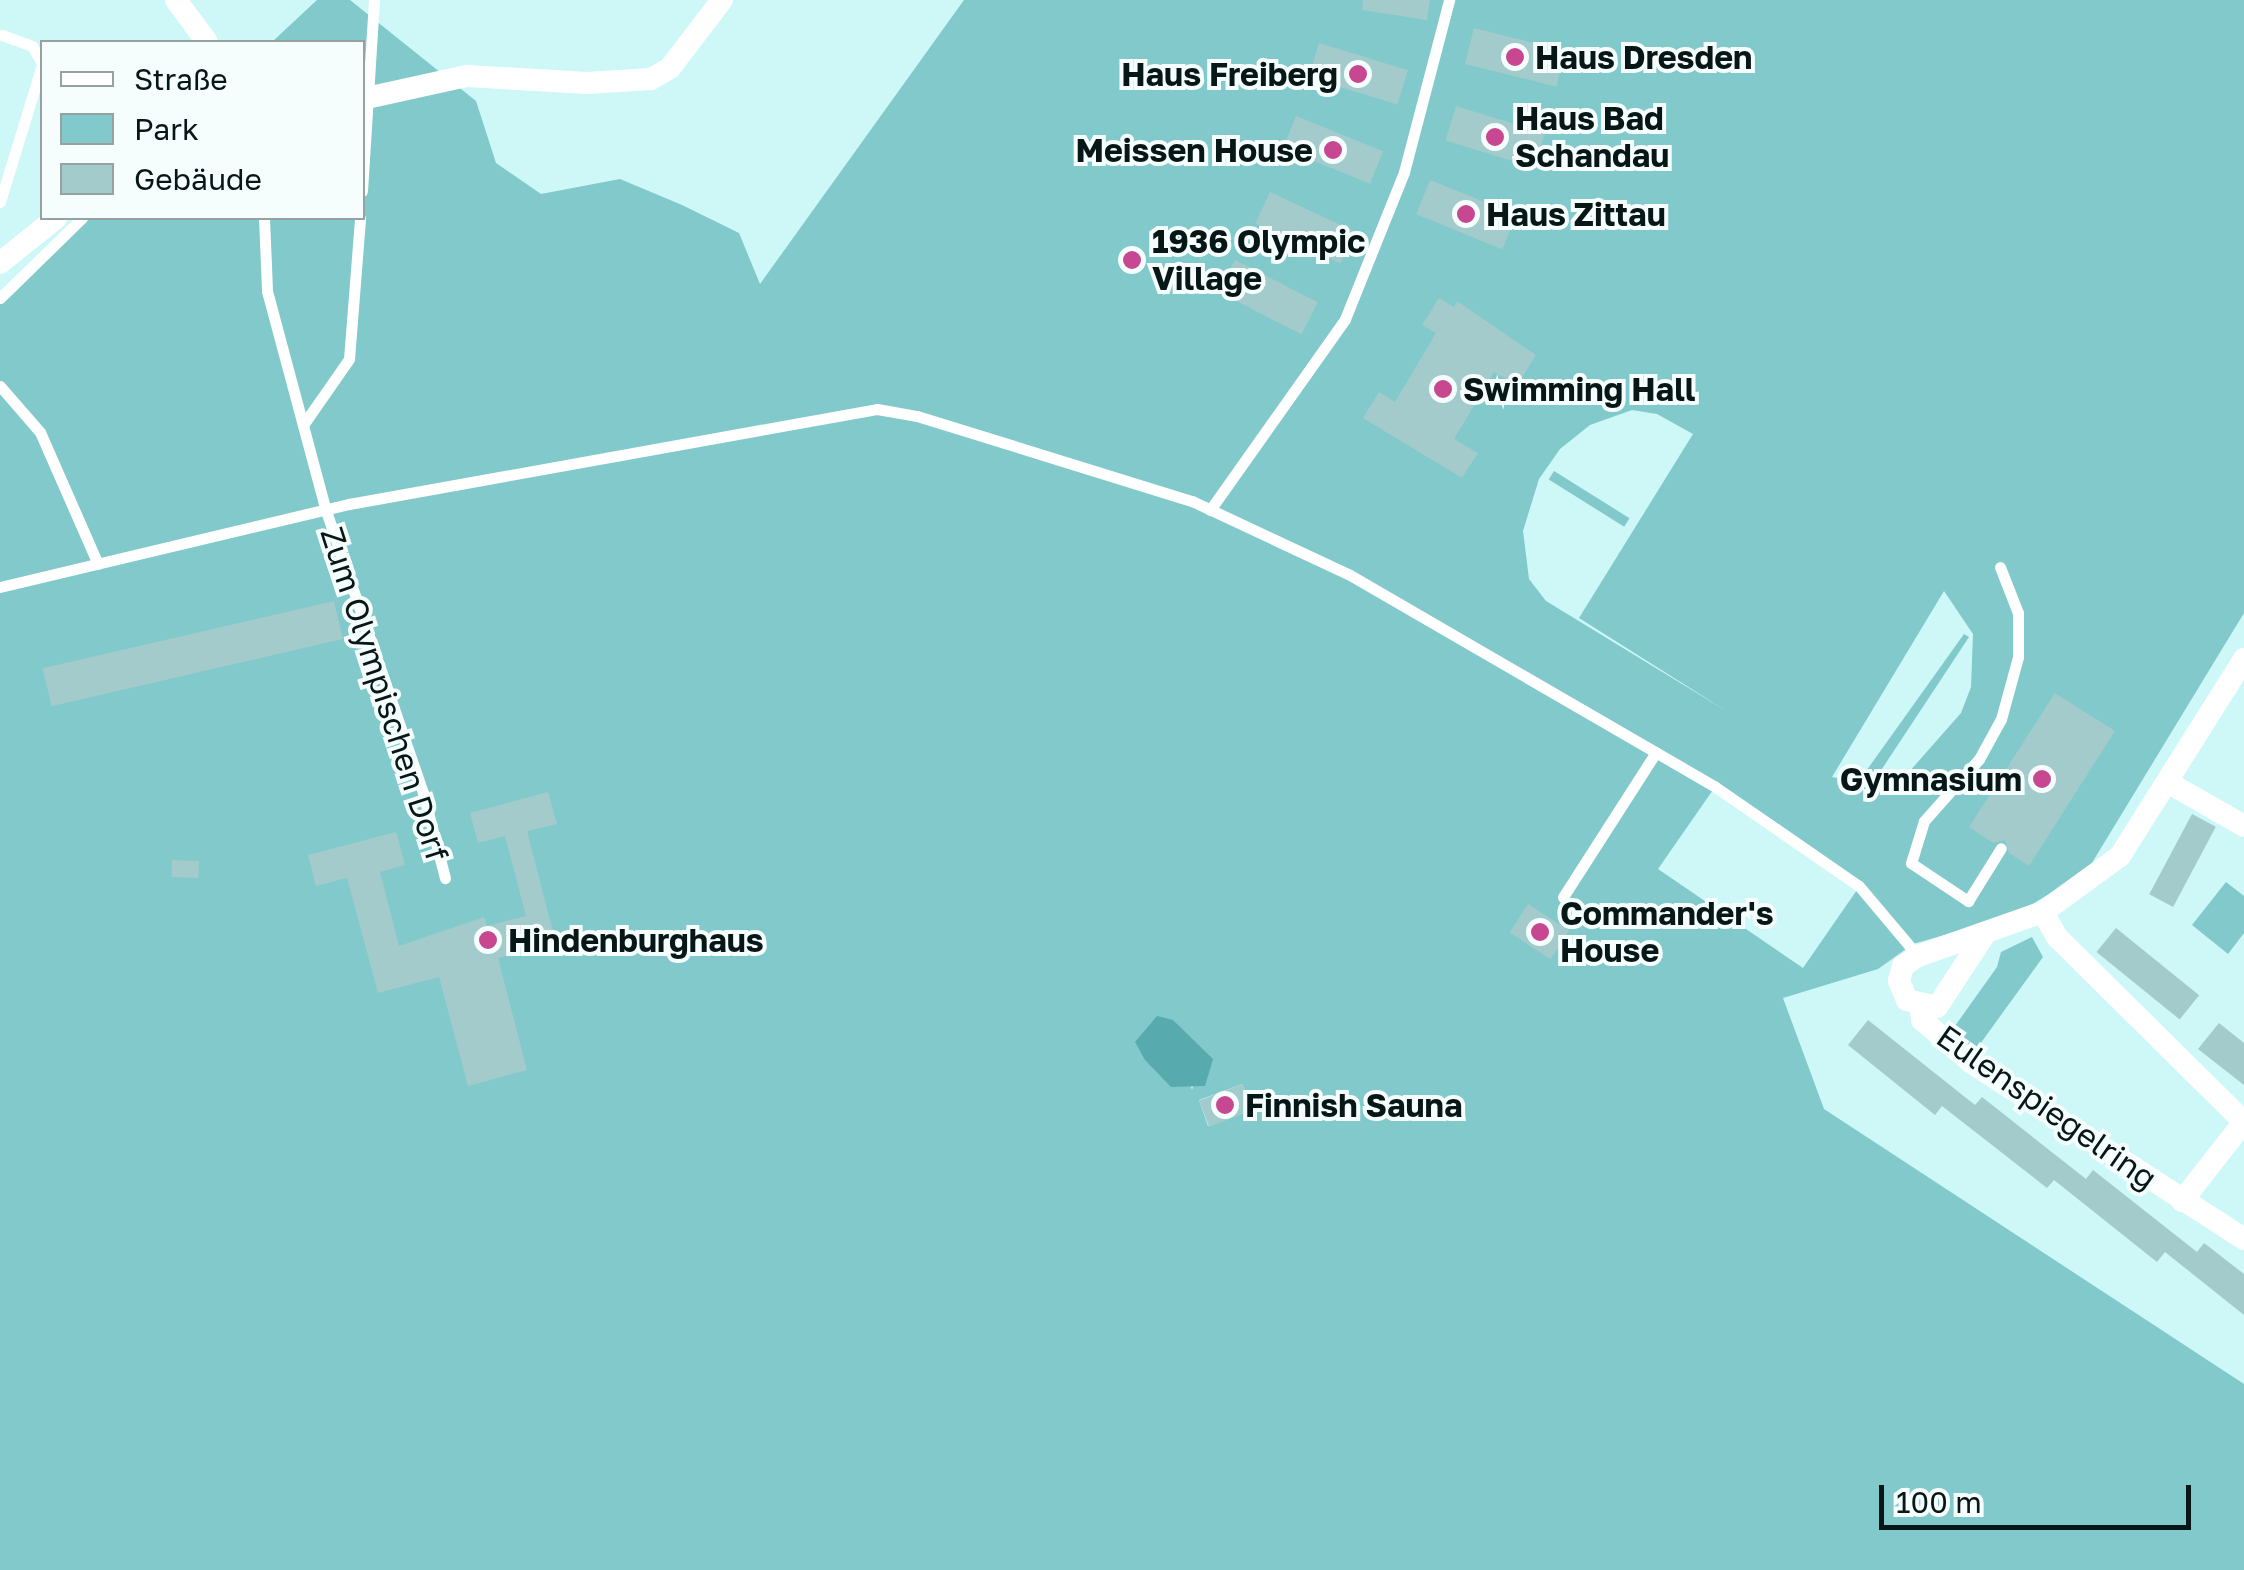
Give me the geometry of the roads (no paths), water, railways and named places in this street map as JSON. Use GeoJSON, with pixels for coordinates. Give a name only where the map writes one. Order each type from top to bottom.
{"type":"FeatureCollection","features":[{"type":"Feature","properties":{"kind":"street"},"geometry":{"type":"LineString","coordinates":[[176,0],[206,40]]}},
{"type":"Feature","properties":{"kind":"street"},"geometry":{"type":"LineString","coordinates":[[366,98],[467,76],[628,84],[651,79],[670,68],[722,0]]}},
{"type":"Feature","properties":{"kind":"street"},"geometry":{"type":"LineString","coordinates":[[0,263],[54,220]]}},
{"type":"Feature","properties":{"kind":"street"},"geometry":{"type":"LineString","coordinates":[[1918,956],[2043,912],[2120,856],[2244,659]]}},
{"type":"Feature","properties":{"kind":"street"},"geometry":{"type":"LineString","coordinates":[[2169,782],[2244,826]]}},
{"type":"Feature","properties":{"kind":"street","name":"Eulenspiegelring"},"geometry":{"type":"LineString","coordinates":[[2043,912],[2056,937],[2244,1122],[2182,1201]]}},
{"type":"Feature","properties":{"kind":"street"},"geometry":{"type":"LineString","coordinates":[[1921,1008],[1937,1007],[1948,995],[1985,934]]}},
{"type":"Feature","properties":{"kind":"street","name":"Eulenspiegelring"},"geometry":{"type":"LineString","coordinates":[[1918,956],[1904,966],[1898,989],[1921,1008],[1922,1020],[1972,1063],[2244,1239]]}},
{"type":"Feature","properties":{"kind":"lane"},"geometry":{"type":"LineString","coordinates":[[366,98],[374,0]]}},
{"type":"Feature","properties":{"kind":"lane"},"geometry":{"type":"LineString","coordinates":[[1210,510],[1344,320],[1404,172],[1450,0]]}},
{"type":"Feature","properties":{"kind":"lane"},"geometry":{"type":"LineString","coordinates":[[2,35],[32,46],[40,60]]}},
{"type":"Feature","properties":{"kind":"lane"},"geometry":{"type":"LineString","coordinates":[[0,202],[40,71]]}},
{"type":"Feature","properties":{"kind":"lane"},"geometry":{"type":"LineString","coordinates":[[0,298],[80,220]]}},
{"type":"Feature","properties":{"kind":"lane","name":"Zum Olympischen Dorf"},"geometry":{"type":"LineString","coordinates":[[264,220],[267,291],[326,511],[423,793],[444,878]]}},
{"type":"Feature","properties":{"kind":"lane"},"geometry":{"type":"LineString","coordinates":[[304,426],[348,359],[360,220]]}},
{"type":"Feature","properties":{"kind":"lane"},"geometry":{"type":"LineString","coordinates":[[0,386],[40,432],[98,564]]}},
{"type":"Feature","properties":{"kind":"lane"},"geometry":{"type":"LineString","coordinates":[[0,588],[326,511],[877,410],[918,416],[1210,510],[1350,574],[1656,752],[1860,886],[1918,956]]}},
{"type":"Feature","properties":{"kind":"lane"},"geometry":{"type":"LineString","coordinates":[[2000,567],[2018,614],[2018,658],[2002,719],[1979,759],[1924,821],[1912,863],[1968,901],[2001,848]]}},
{"type":"Feature","properties":{"kind":"lane"},"geometry":{"type":"LineString","coordinates":[[1563,897],[1656,752]]}},
{"type":"Feature","properties":{"kind":"place","name":"Haus Dresden"},"geometry":{"type":"Point","coordinates":[1515,57]}},
{"type":"Feature","properties":{"kind":"place","name":"Haus Freiberg"},"geometry":{"type":"Point","coordinates":[1358,74]}},
{"type":"Feature","properties":{"kind":"place","name":"Haus Bad Schandau"},"geometry":{"type":"Point","coordinates":[1495,137]}},
{"type":"Feature","properties":{"kind":"place","name":"Meissen House"},"geometry":{"type":"Point","coordinates":[1333,150]}},
{"type":"Feature","properties":{"kind":"place","name":"Haus Zittau"},"geometry":{"type":"Point","coordinates":[1466,214]}},
{"type":"Feature","properties":{"kind":"place","name":"1936 Olympic Village"},"geometry":{"type":"Point","coordinates":[1132,260]}},
{"type":"Feature","properties":{"kind":"place","name":"Swimming Hall"},"geometry":{"type":"Point","coordinates":[1443,389]}},
{"type":"Feature","properties":{"kind":"place","name":"Gymnasium"},"geometry":{"type":"Point","coordinates":[2042,779]}},
{"type":"Feature","properties":{"kind":"place","name":"Commander's House"},"geometry":{"type":"Point","coordinates":[1540,932]}},
{"type":"Feature","properties":{"kind":"place","name":"Hindenburghaus"},"geometry":{"type":"Point","coordinates":[488,940]}},
{"type":"Feature","properties":{"kind":"place","name":"Finnish Sauna"},"geometry":{"type":"Point","coordinates":[1225,1105]}}]}
